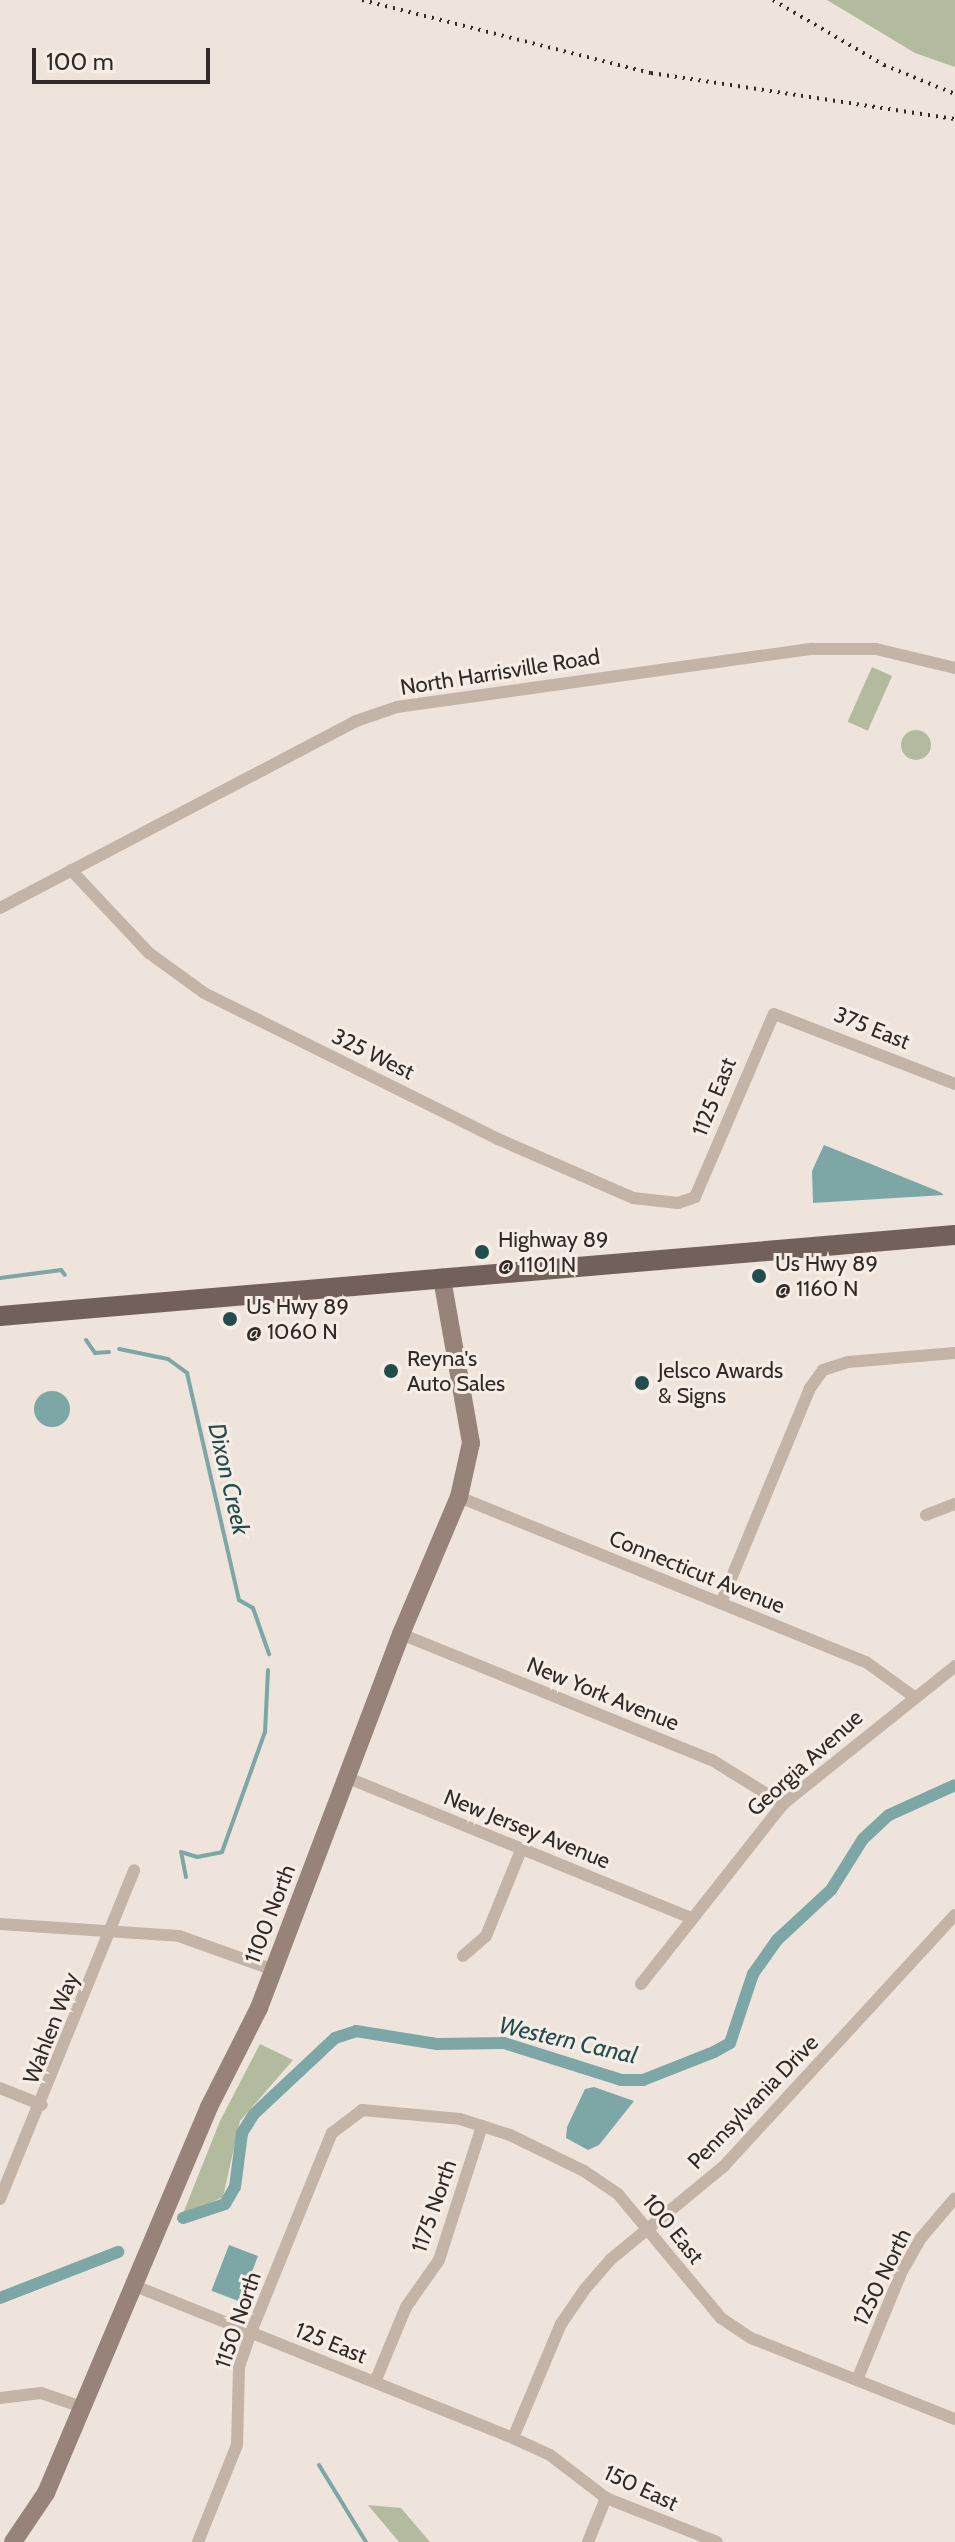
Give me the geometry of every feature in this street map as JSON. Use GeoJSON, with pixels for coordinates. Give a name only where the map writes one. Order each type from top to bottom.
{"type":"FeatureCollection","features":[{"type":"Feature","properties":{"kind":"main road"},"geometry":{"type":"LineString","coordinates":[[0,1316],[955,1235]]}},
{"type":"Feature","properties":{"kind":"street","name":"North Harrisville Road"},"geometry":{"type":"LineString","coordinates":[[0,908],[356,721],[420,702],[812,649],[876,649],[955,668]]}},
{"type":"Feature","properties":{"kind":"street","name":"325 West"},"geometry":{"type":"LineString","coordinates":[[71,870],[149,953],[204,993],[603,1188],[656,1202],[695,1197]]}},
{"type":"Feature","properties":{"kind":"street","name":"1125 East"},"geometry":{"type":"LineString","coordinates":[[695,1197],[774,1014]]}},
{"type":"Feature","properties":{"kind":"street","name":"375 East"},"geometry":{"type":"LineString","coordinates":[[774,1014],[955,1084]]}},
{"type":"Feature","properties":{"kind":"street","name":"1100 North"},"geometry":{"type":"LineString","coordinates":[[13,2542],[46,2493],[209,2107],[274,1970],[401,1634],[459,1497],[471,1443],[442,1278]]}},
{"type":"Feature","properties":{"kind":"street"},"geometry":{"type":"LineString","coordinates":[[721,1603],[810,1388],[823,1370],[848,1362],[955,1353]]}},
{"type":"Feature","properties":{"kind":"street","name":"Connecticut Avenue"},"geometry":{"type":"LineString","coordinates":[[459,1497],[882,1669],[913,1696]]}},
{"type":"Feature","properties":{"kind":"street"},"geometry":{"type":"LineString","coordinates":[[926,1515],[955,1504]]}},
{"type":"Feature","properties":{"kind":"street","name":"New York Avenue"},"geometry":{"type":"LineString","coordinates":[[401,1634],[712,1760],[783,1804]]}},
{"type":"Feature","properties":{"kind":"street","name":"Georgia Avenue"},"geometry":{"type":"LineString","coordinates":[[641,1984],[783,1804],[913,1696],[955,1666]]}},
{"type":"Feature","properties":{"kind":"street","name":"New Jersey Avenue"},"geometry":{"type":"LineString","coordinates":[[348,1778],[691,1918]]}},
{"type":"Feature","properties":{"kind":"street"},"geometry":{"type":"LineString","coordinates":[[463,1956],[486,1936],[522,1848]]}},
{"type":"Feature","properties":{"kind":"street","name":"Wahlen Way"},"geometry":{"type":"LineString","coordinates":[[0,2199],[42,2105],[134,1870]]}},
{"type":"Feature","properties":{"kind":"street","name":"Pennsylvania Drive"},"geometry":{"type":"LineString","coordinates":[[513,2438],[561,2324],[610,2260],[724,2166],[955,1915]]}},
{"type":"Feature","properties":{"kind":"street"},"geometry":{"type":"LineString","coordinates":[[0,1924],[187,1938],[274,1970]]}},
{"type":"Feature","properties":{"kind":"street"},"geometry":{"type":"LineString","coordinates":[[0,2088],[42,2105]]}},
{"type":"Feature","properties":{"kind":"street","name":"100 East"},"geometry":{"type":"LineString","coordinates":[[345,2119],[362,2110],[482,2126],[584,2171],[618,2194],[649,2227],[721,2318],[751,2338],[955,2419]]}},
{"type":"Feature","properties":{"kind":"street","name":"1150 North"},"geometry":{"type":"LineString","coordinates":[[198,2542],[237,2445],[239,2367],[251,2332],[332,2133],[345,2119]]}},
{"type":"Feature","properties":{"kind":"street","name":"1175 North"},"geometry":{"type":"LineString","coordinates":[[375,2382],[406,2307],[439,2260],[482,2126]]}},
{"type":"Feature","properties":{"kind":"street","name":"1250 North"},"geometry":{"type":"LineString","coordinates":[[857,2380],[902,2271],[921,2238],[955,2198]]}},
{"type":"Feature","properties":{"kind":"street","name":"125 East"},"geometry":{"type":"LineString","coordinates":[[135,2286],[513,2438]]}},
{"type":"Feature","properties":{"kind":"street"},"geometry":{"type":"LineString","coordinates":[[0,2398],[41,2393],[82,2407]]}},
{"type":"Feature","properties":{"kind":"street","name":"150 East"},"geometry":{"type":"LineString","coordinates":[[513,2438],[550,2455],[606,2498],[717,2542]]}},
{"type":"Feature","properties":{"kind":"street"},"geometry":{"type":"LineString","coordinates":[[588,2542],[606,2498]]}},
{"type":"Feature","properties":{"kind":"green space"},"geometry":{"type":"Polygon","coordinates":[[[827,0],[955,0],[955,67],[915,53],[827,0]]]}},
{"type":"Feature","properties":{"kind":"green space"},"geometry":{"type":"Polygon","coordinates":[[[872,667],[892,676],[868,731],[848,722],[872,667]]]}},
{"type":"Feature","properties":{"kind":"green space"},"geometry":{"type":"Polygon","coordinates":[[[916,730],[922,731],[930,739],[930,751],[922,759],[916,760],[910,759],[902,751],[901,745],[902,739],[910,731],[916,730]]]}},
{"type":"Feature","properties":{"kind":"green space"},"geometry":{"type":"Polygon","coordinates":[[[260,2044],[293,2060],[240,2121],[223,2197],[182,2216],[220,2121],[260,2044]]]}},
{"type":"Feature","properties":{"kind":"green space"},"geometry":{"type":"Polygon","coordinates":[[[368,2505],[401,2508],[430,2542],[399,2542],[368,2505]]]}},
{"type":"Feature","properties":{"kind":"water"},"geometry":{"type":"Polygon","coordinates":[[[824,1145],[944,1195],[813,1203],[812,1171],[824,1145]]]}},
{"type":"Feature","properties":{"kind":"water"},"geometry":{"type":"Polygon","coordinates":[[[52,1391],[64,1397],[70,1409],[64,1421],[52,1427],[40,1421],[34,1409],[40,1397],[52,1391]]]}},
{"type":"Feature","properties":{"kind":"water"},"geometry":{"type":"Polygon","coordinates":[[[594,2087],[634,2101],[599,2145],[588,2150],[566,2138],[567,2127],[585,2089],[594,2087]]]}},
{"type":"Feature","properties":{"kind":"water"},"geometry":{"type":"Polygon","coordinates":[[[229,2245],[258,2256],[240,2302],[211,2291],[229,2245]]]}},
{"type":"Feature","properties":{"kind":"waterway","name":"Dixon Creek"},"geometry":{"type":"LineString","coordinates":[[0,1278],[61,1270],[65,1275]]}},
{"type":"Feature","properties":{"kind":"waterway","name":"Dixon Creek"},"geometry":{"type":"LineString","coordinates":[[86,1340],[95,1353],[109,1352]]}},
{"type":"Feature","properties":{"kind":"waterway","name":"Dixon Creek"},"geometry":{"type":"LineString","coordinates":[[119,1349],[168,1359],[187,1373],[239,1600],[253,1608],[269,1654]]}},
{"type":"Feature","properties":{"kind":"waterway","name":"Dixon Creek"},"geometry":{"type":"LineString","coordinates":[[186,1877],[181,1852],[197,1857],[222,1852],[265,1732],[268,1670]]}},
{"type":"Feature","properties":{"kind":"waterway","name":"Western Canal"},"geometry":{"type":"LineString","coordinates":[[183,2218],[225,2204],[235,2187],[242,2133],[254,2114],[335,2038],[356,2031],[437,2044],[504,2043],[621,2080],[643,2080],[714,2052],[730,2043],[753,1974],[777,1940],[831,1890],[863,1839],[889,1815],[955,1785]]}},
{"type":"Feature","properties":{"kind":"waterway","name":"Western Canal"},"geometry":{"type":"LineString","coordinates":[[0,2298],[118,2252]]}},
{"type":"Feature","properties":{"kind":"waterway","name":"Dixon Creek"},"geometry":{"type":"LineString","coordinates":[[319,2465],[366,2542]]}},
{"type":"Feature","properties":{"kind":"railway"},"geometry":{"type":"LineString","coordinates":[[362,0],[651,73],[955,119]]}},
{"type":"Feature","properties":{"kind":"railway"},"geometry":{"type":"LineString","coordinates":[[773,0],[884,65],[955,94]]}},
{"type":"Feature","properties":{"kind":"place","name":"Highway 89 @ 1101 N"},"geometry":{"type":"Point","coordinates":[482,1252]}},
{"type":"Feature","properties":{"kind":"place","name":"Us Hwy 89 @ 1160 N"},"geometry":{"type":"Point","coordinates":[759,1276]}},
{"type":"Feature","properties":{"kind":"place","name":"Us Hwy 89 @ 1060 N"},"geometry":{"type":"Point","coordinates":[230,1319]}},
{"type":"Feature","properties":{"kind":"place","name":"Reyna's Auto Sales"},"geometry":{"type":"Point","coordinates":[391,1371]}},
{"type":"Feature","properties":{"kind":"place","name":"Jelsco Awards & Signs"},"geometry":{"type":"Point","coordinates":[642,1383]}}]}
